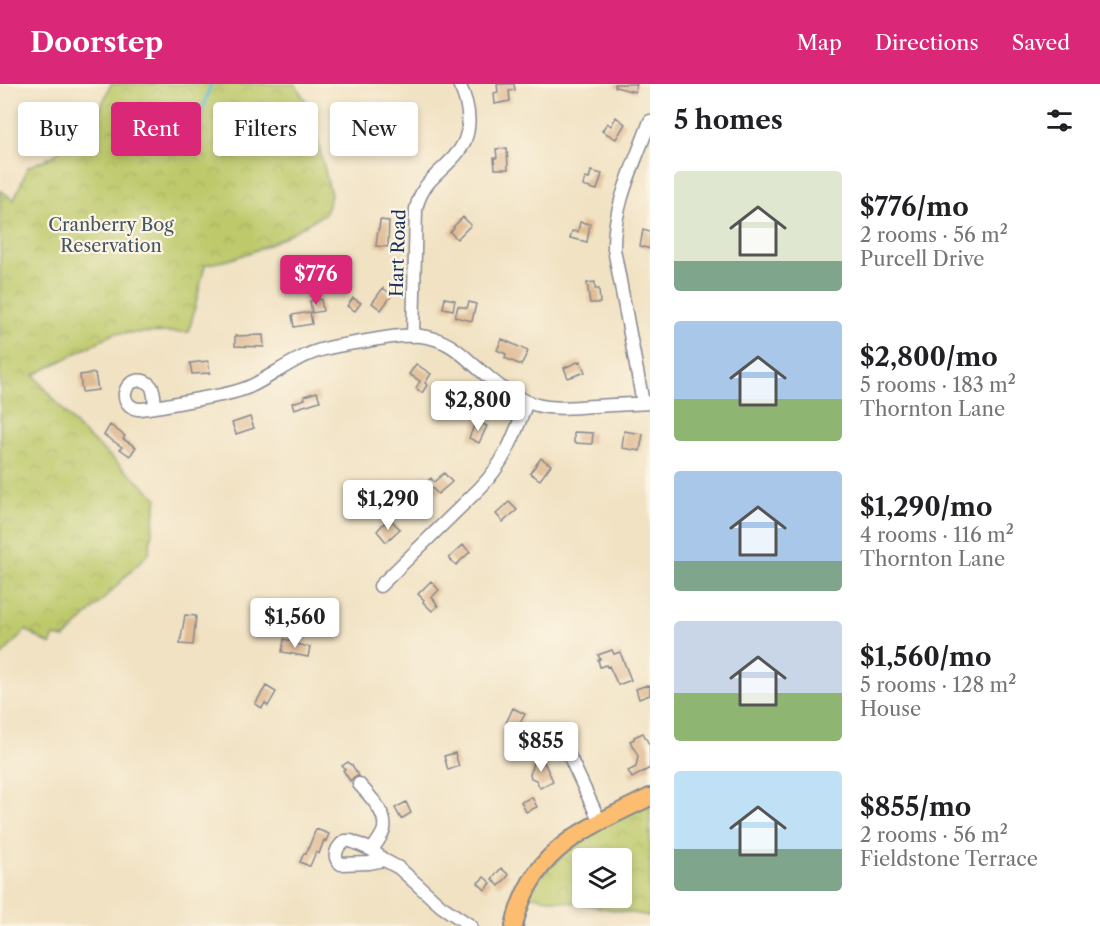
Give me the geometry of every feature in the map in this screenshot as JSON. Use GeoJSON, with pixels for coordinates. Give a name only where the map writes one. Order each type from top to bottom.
{"type":"FeatureCollection","features":[{"type":"Feature","properties":{"kind":"main road"},"geometry":{"type":"LineString","coordinates":[[514,926],[517,909],[525,890],[549,857],[578,833],[650,797]]}},
{"type":"Feature","properties":{"kind":"street","name":"Hart Road"},"geometry":{"type":"LineString","coordinates":[[413,336],[416,208],[425,185],[456,155],[466,138],[468,110],[459,84]]}},
{"type":"Feature","properties":{"kind":"street"},"geometry":{"type":"LineString","coordinates":[[155,406],[219,396],[243,389],[300,358],[320,350],[413,336],[433,339],[451,346],[498,385],[527,402],[561,408],[647,403],[614,249],[614,233],[622,198],[650,121]]}},
{"type":"Feature","properties":{"kind":"street"},"geometry":{"type":"LineString","coordinates":[[380,586],[495,471],[510,447],[527,402]]}},
{"type":"Feature","properties":{"kind":"street"},"geometry":{"type":"LineString","coordinates":[[561,738],[600,822]]}},
{"type":"Feature","properties":{"kind":"street"},"geometry":{"type":"LineString","coordinates":[[359,784],[383,818],[384,830],[372,850]]}},
{"type":"Feature","properties":{"kind":"street"},"geometry":{"type":"LineString","coordinates":[[384,860],[341,864],[336,857],[339,846],[345,841],[351,841],[372,850],[399,868],[441,906],[471,926]]}},
{"type":"Feature","properties":{"kind":"green space","name":"Cranberry Bog Reservation"},"geometry":{"type":"Polygon","coordinates":[[[111,84],[295,84],[306,102],[213,102],[213,156],[318,156],[318,142],[331,195],[326,213],[294,232],[248,253],[205,265],[189,332],[115,333],[34,375],[77,427],[157,498],[149,553],[65,638],[54,636],[50,645],[26,630],[0,657],[0,190],[14,200],[28,167],[53,156],[99,156],[99,111],[111,84]]]}},
{"type":"Feature","properties":{"kind":"green space"},"geometry":{"type":"Polygon","coordinates":[[[650,802],[650,916],[603,908],[632,908],[632,848],[572,848],[572,903],[527,895],[540,877],[581,836],[650,802]]]}},
{"type":"Feature","properties":{"kind":"building"},"geometry":{"type":"Polygon","coordinates":[[[497,84],[514,84],[515,90],[509,91],[510,101],[495,104],[494,93],[498,92],[497,84]]]}},
{"type":"Feature","properties":{"kind":"building"},"geometry":{"type":"Polygon","coordinates":[[[615,84],[637,84],[635,92],[615,87],[615,84]]]}},
{"type":"Feature","properties":{"kind":"building"},"geometry":{"type":"Polygon","coordinates":[[[616,117],[625,124],[616,139],[602,131],[607,123],[611,126],[616,117]]]}},
{"type":"Feature","properties":{"kind":"building"},"geometry":{"type":"Polygon","coordinates":[[[507,148],[508,169],[495,169],[496,149],[507,148]]]}},
{"type":"Feature","properties":{"kind":"building"},"geometry":{"type":"Polygon","coordinates":[[[591,171],[602,174],[597,190],[583,186],[585,178],[589,179],[591,171]]]}},
{"type":"Feature","properties":{"kind":"building"},"geometry":{"type":"Polygon","coordinates":[[[463,217],[471,225],[457,239],[450,232],[463,217]]]}},
{"type":"Feature","properties":{"kind":"building"},"geometry":{"type":"Polygon","coordinates":[[[380,220],[389,221],[388,247],[376,246],[380,220]]]}},
{"type":"Feature","properties":{"kind":"building"},"geometry":{"type":"Polygon","coordinates":[[[580,222],[590,224],[587,242],[570,238],[572,231],[578,232],[580,222]]]}},
{"type":"Feature","properties":{"kind":"building"},"geometry":{"type":"Polygon","coordinates":[[[643,230],[650,232],[650,249],[640,246],[643,230]]]}},
{"type":"Feature","properties":{"kind":"building"},"geometry":{"type":"Polygon","coordinates":[[[595,282],[595,289],[599,289],[600,303],[590,303],[587,283],[595,282]]]}},
{"type":"Feature","properties":{"kind":"building"},"geometry":{"type":"Polygon","coordinates":[[[383,288],[392,295],[381,310],[372,303],[383,288]]]}},
{"type":"Feature","properties":{"kind":"building"},"geometry":{"type":"Polygon","coordinates":[[[353,298],[361,303],[355,311],[347,306],[353,298]]]}},
{"type":"Feature","properties":{"kind":"building"},"geometry":{"type":"Polygon","coordinates":[[[445,298],[455,300],[453,310],[443,308],[445,298]]]}},
{"type":"Feature","properties":{"kind":"building"},"geometry":{"type":"Polygon","coordinates":[[[321,299],[323,311],[312,313],[310,301],[321,299]]]}},
{"type":"Feature","properties":{"kind":"building"},"geometry":{"type":"Polygon","coordinates":[[[469,302],[476,304],[472,321],[455,317],[458,306],[467,308],[469,302]]]}},
{"type":"Feature","properties":{"kind":"building"},"geometry":{"type":"Polygon","coordinates":[[[310,312],[312,324],[294,327],[292,315],[310,312]]]}},
{"type":"Feature","properties":{"kind":"building"},"geometry":{"type":"Polygon","coordinates":[[[263,335],[264,347],[235,346],[235,336],[263,335]]]}},
{"type":"Feature","properties":{"kind":"building"},"geometry":{"type":"Polygon","coordinates":[[[502,339],[528,351],[521,365],[505,358],[506,354],[497,350],[502,339]]]}},
{"type":"Feature","properties":{"kind":"building"},"geometry":{"type":"Polygon","coordinates":[[[208,361],[210,373],[192,374],[190,363],[208,361]]]}},
{"type":"Feature","properties":{"kind":"building"},"geometry":{"type":"Polygon","coordinates":[[[580,361],[585,372],[568,378],[564,368],[580,361]]]}},
{"type":"Feature","properties":{"kind":"building"},"geometry":{"type":"Polygon","coordinates":[[[416,364],[431,374],[422,393],[416,388],[420,381],[409,374],[416,364]]]}},
{"type":"Feature","properties":{"kind":"building"},"geometry":{"type":"Polygon","coordinates":[[[95,373],[98,390],[82,392],[80,375],[95,373]]]}},
{"type":"Feature","properties":{"kind":"building"},"geometry":{"type":"Polygon","coordinates":[[[317,392],[320,401],[294,409],[292,403],[317,392]]]}},
{"type":"Feature","properties":{"kind":"building"},"geometry":{"type":"Polygon","coordinates":[[[250,417],[254,428],[236,434],[232,423],[250,417]]]}},
{"type":"Feature","properties":{"kind":"building"},"geometry":{"type":"Polygon","coordinates":[[[476,421],[487,426],[479,443],[469,438],[476,421]]]}},
{"type":"Feature","properties":{"kind":"building"},"geometry":{"type":"Polygon","coordinates":[[[110,425],[125,436],[123,439],[136,447],[130,456],[120,449],[122,447],[104,435],[110,425]]]}},
{"type":"Feature","properties":{"kind":"building"},"geometry":{"type":"Polygon","coordinates":[[[624,431],[643,434],[640,451],[622,448],[624,431]]]}},
{"type":"Feature","properties":{"kind":"building"},"geometry":{"type":"Polygon","coordinates":[[[574,432],[593,433],[592,444],[574,443],[574,432]]]}},
{"type":"Feature","properties":{"kind":"building"},"geometry":{"type":"Polygon","coordinates":[[[541,458],[551,465],[540,480],[530,473],[541,458]]]}},
{"type":"Feature","properties":{"kind":"building"},"geometry":{"type":"Polygon","coordinates":[[[444,473],[452,482],[438,494],[425,483],[431,478],[434,482],[444,473]]]}},
{"type":"Feature","properties":{"kind":"building"},"geometry":{"type":"Polygon","coordinates":[[[509,502],[517,510],[503,522],[496,514],[509,502]]]}},
{"type":"Feature","properties":{"kind":"building"},"geometry":{"type":"Polygon","coordinates":[[[392,521],[400,529],[386,542],[377,531],[385,522],[387,525],[392,521]]]}},
{"type":"Feature","properties":{"kind":"building"},"geometry":{"type":"Polygon","coordinates":[[[463,545],[470,552],[456,565],[449,558],[463,545]]]}},
{"type":"Feature","properties":{"kind":"building"},"geometry":{"type":"Polygon","coordinates":[[[431,581],[439,590],[432,597],[438,606],[432,611],[418,594],[431,581]]]}},
{"type":"Feature","properties":{"kind":"building"},"geometry":{"type":"Polygon","coordinates":[[[185,615],[196,616],[193,645],[180,644],[185,615]]]}},
{"type":"Feature","properties":{"kind":"building"},"geometry":{"type":"Polygon","coordinates":[[[284,639],[310,647],[308,657],[282,652],[284,639]]]}},
{"type":"Feature","properties":{"kind":"building"},"geometry":{"type":"Polygon","coordinates":[[[612,650],[614,654],[620,652],[631,680],[618,685],[609,666],[600,667],[598,660],[600,659],[598,655],[612,650]]]}},
{"type":"Feature","properties":{"kind":"building"},"geometry":{"type":"Polygon","coordinates":[[[650,685],[650,695],[639,699],[636,689],[650,685]]]}},
{"type":"Feature","properties":{"kind":"building"},"geometry":{"type":"Polygon","coordinates":[[[266,686],[276,692],[268,706],[265,703],[262,708],[255,704],[266,686]]]}},
{"type":"Feature","properties":{"kind":"building"},"geometry":{"type":"Polygon","coordinates":[[[513,708],[525,714],[514,734],[505,730],[513,708]]]}},
{"type":"Feature","properties":{"kind":"building"},"geometry":{"type":"Polygon","coordinates":[[[643,733],[650,746],[650,768],[632,778],[628,771],[636,767],[638,756],[630,741],[643,733]]]}},
{"type":"Feature","properties":{"kind":"building"},"geometry":{"type":"Polygon","coordinates":[[[455,753],[459,766],[448,770],[444,756],[455,753]]]}},
{"type":"Feature","properties":{"kind":"building"},"geometry":{"type":"Polygon","coordinates":[[[540,758],[553,781],[540,788],[530,775],[533,762],[540,758]]]}},
{"type":"Feature","properties":{"kind":"building"},"geometry":{"type":"Polygon","coordinates":[[[348,762],[359,776],[350,781],[342,766],[348,762]]]}},
{"type":"Feature","properties":{"kind":"building"},"geometry":{"type":"Polygon","coordinates":[[[532,797],[537,807],[526,812],[521,802],[532,797]]]}},
{"type":"Feature","properties":{"kind":"building"},"geometry":{"type":"Polygon","coordinates":[[[406,802],[411,813],[401,819],[395,808],[406,802]]]}},
{"type":"Feature","properties":{"kind":"building"},"geometry":{"type":"Polygon","coordinates":[[[316,829],[329,834],[319,854],[316,852],[309,866],[300,862],[304,853],[306,854],[316,829]]]}},
{"type":"Feature","properties":{"kind":"building"},"geometry":{"type":"Polygon","coordinates":[[[501,868],[509,875],[499,886],[492,879],[501,868]]]}},
{"type":"Feature","properties":{"kind":"building"},"geometry":{"type":"Polygon","coordinates":[[[484,877],[491,883],[485,890],[478,883],[484,877]]]}},
{"type":"Feature","properties":{"kind":"waterway"},"geometry":{"type":"LineString","coordinates":[[201,114],[211,84]]}}]}
